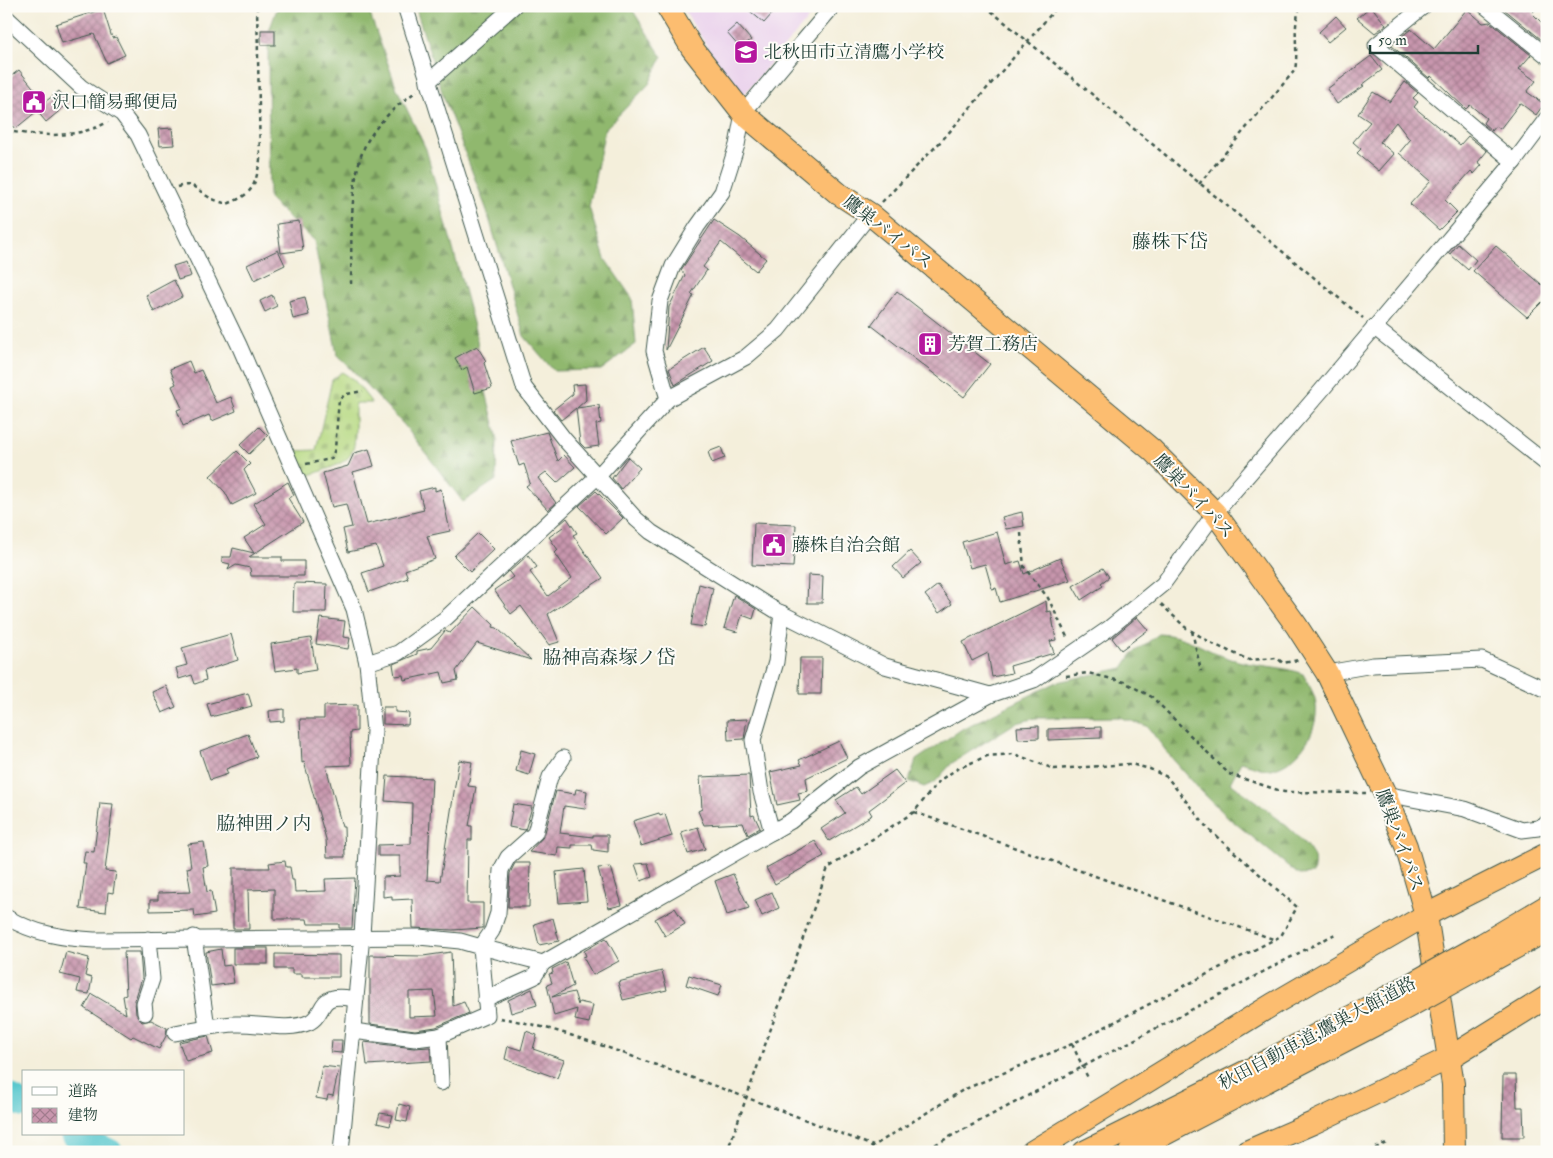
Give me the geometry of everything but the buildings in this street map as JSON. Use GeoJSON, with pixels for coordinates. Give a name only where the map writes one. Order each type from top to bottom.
{"type":"FeatureCollection","features":[{"type":"Feature","properties":{"kind":"highway","name":"鷹巣バイパス"},"geometry":{"type":"LineString","coordinates":[[667,6],[692,48],[743,114],[839,194],[870,214],[1152,450],[1215,513],[1260,573],[1327,673],[1386,794],[1406,846],[1426,915],[1449,1058],[1453,1084],[1454,1152]]}},
{"type":"Feature","properties":{"kind":"highway"},"geometry":{"type":"LineString","coordinates":[[1032,1152],[1275,1003],[1426,915],[1547,854]]}},
{"type":"Feature","properties":{"kind":"highway","name":"秋田自動車道;鷹巣大館道路"},"geometry":{"type":"LineString","coordinates":[[1487,953],[1547,906]]}},
{"type":"Feature","properties":{"kind":"highway","name":"秋田自動車道;鷹巣大館道路"},"geometry":{"type":"LineString","coordinates":[[1130,1152],[1487,953],[1547,930]]}},
{"type":"Feature","properties":{"kind":"highway"},"geometry":{"type":"LineString","coordinates":[[1246,1152],[1313,1123],[1449,1058],[1547,997]]}},
{"type":"Feature","properties":{"kind":"highway","name":"秋田自動車道;鷹巣大館道路"},"geometry":{"type":"LineString","coordinates":[[1084,1152],[1271,1059],[1380,1012]]}},
{"type":"Feature","properties":{"kind":"street"},"geometry":{"type":"LineString","coordinates":[[405,6],[524,387],[564,439],[599,475],[636,519],[651,532],[782,613],[885,666],[990,695]]}},
{"type":"Feature","properties":{"kind":"street"},"geometry":{"type":"LineString","coordinates":[[428,82],[514,6]]}},
{"type":"Feature","properties":{"kind":"street"},"geometry":{"type":"LineString","coordinates":[[668,399],[654,351],[660,301],[673,266],[697,227],[722,192],[737,146],[743,114],[833,6]]}},
{"type":"Feature","properties":{"kind":"street"},"geometry":{"type":"LineString","coordinates":[[1424,6],[1376,45],[1514,162]]}},
{"type":"Feature","properties":{"kind":"street"},"geometry":{"type":"LineString","coordinates":[[1485,6],[1547,56]]}},
{"type":"Feature","properties":{"kind":"street"},"geometry":{"type":"LineString","coordinates":[[6,17],[81,87],[122,114],[138,135],[239,345],[354,609],[367,663],[374,731],[362,936],[340,1152]]}},
{"type":"Feature","properties":{"kind":"street"},"geometry":{"type":"LineString","coordinates":[[485,999],[534,977],[543,964],[790,821],[859,766],[990,695],[1034,680],[1163,584],[1215,513],[1514,162],[1547,118]]}},
{"type":"Feature","properties":{"kind":"street"},"geometry":{"type":"LineString","coordinates":[[367,663],[398,653],[446,618],[599,475],[668,399],[746,357],[778,330],[870,214]]}},
{"type":"Feature","properties":{"kind":"street"},"geometry":{"type":"LineString","coordinates":[[1374,327],[1547,464]]}},
{"type":"Feature","properties":{"kind":"street"},"geometry":{"type":"LineString","coordinates":[[772,832],[761,792],[754,740],[776,662],[782,613]]}},
{"type":"Feature","properties":{"kind":"street"},"geometry":{"type":"LineString","coordinates":[[1327,673],[1373,665],[1482,660],[1547,690]]}},
{"type":"Feature","properties":{"kind":"street"},"geometry":{"type":"LineString","coordinates":[[353,1031],[415,1039],[439,1036],[487,1015],[481,947],[492,931],[498,913],[501,870],[508,857],[535,833],[550,777],[563,758]]}},
{"type":"Feature","properties":{"kind":"street"},"geometry":{"type":"LineString","coordinates":[[1386,794],[1465,809],[1522,830],[1538,828],[1547,823]]}},
{"type":"Feature","properties":{"kind":"street"},"geometry":{"type":"LineString","coordinates":[[6,917],[17,924],[59,938],[362,936],[460,940],[543,964]]}},
{"type":"Feature","properties":{"kind":"street"},"geometry":{"type":"LineString","coordinates":[[145,1013],[144,1003],[152,979],[148,938]]}},
{"type":"Feature","properties":{"kind":"street"},"geometry":{"type":"LineString","coordinates":[[194,938],[207,1027]]}},
{"type":"Feature","properties":{"kind":"street"},"geometry":{"type":"LineString","coordinates":[[175,1033],[238,1024],[285,1026],[309,1023],[319,1016],[323,1005],[332,998],[356,999]]}},
{"type":"Feature","properties":{"kind":"street"},"geometry":{"type":"LineString","coordinates":[[439,1036],[441,1083]]}},
{"type":"Feature","properties":{"kind":"path"},"geometry":{"type":"LineString","coordinates":[[166,191],[186,184],[196,186],[208,197],[227,204],[244,198],[256,184],[260,160],[257,6]]}},
{"type":"Feature","properties":{"kind":"path"},"geometry":{"type":"LineString","coordinates":[[984,6],[1374,327]]}},
{"type":"Feature","properties":{"kind":"path"},"geometry":{"type":"LineString","coordinates":[[870,214],[945,137],[1058,6]]}},
{"type":"Feature","properties":{"kind":"path"},"geometry":{"type":"LineString","coordinates":[[1199,184],[1295,70],[1297,58],[1294,33],[1301,6]]}},
{"type":"Feature","properties":{"kind":"path"},"geometry":{"type":"LineString","coordinates":[[351,284],[356,178],[368,141],[397,105],[428,82]]}},
{"type":"Feature","properties":{"kind":"path"},"geometry":{"type":"LineString","coordinates":[[6,131],[41,136],[91,131],[122,114]]}},
{"type":"Feature","properties":{"kind":"path"},"geometry":{"type":"LineString","coordinates":[[292,467],[331,459],[335,449],[339,400],[348,394],[363,391]]}},
{"type":"Feature","properties":{"kind":"path"},"geometry":{"type":"LineString","coordinates":[[1021,533],[1024,567],[1048,598],[1075,651]]}},
{"type":"Feature","properties":{"kind":"path"},"geometry":{"type":"LineString","coordinates":[[1150,594],[1192,631],[1249,660],[1277,658],[1283,663],[1314,652]]}},
{"type":"Feature","properties":{"kind":"path"},"geometry":{"type":"LineString","coordinates":[[1192,631],[1201,672]]}},
{"type":"Feature","properties":{"kind":"path"},"geometry":{"type":"LineString","coordinates":[[1061,677],[1088,673],[1124,682],[1152,698],[1229,774],[1262,786],[1284,792],[1386,794]]}},
{"type":"Feature","properties":{"kind":"path"},"geometry":{"type":"LineString","coordinates":[[727,1152],[828,868],[914,812],[940,780],[957,769],[988,756],[1014,754],[1054,769],[1131,764],[1150,769],[1167,777],[1208,829],[1297,907],[1281,936],[1274,940],[1072,1044],[963,1090],[864,1152]]}},
{"type":"Feature","properties":{"kind":"path"},"geometry":{"type":"LineString","coordinates":[[914,812],[1274,940]]}},
{"type":"Feature","properties":{"kind":"path"},"geometry":{"type":"LineString","coordinates":[[921,1152],[1335,934]]}},
{"type":"Feature","properties":{"kind":"path"},"geometry":{"type":"LineString","coordinates":[[487,1015],[534,1023],[746,1096],[873,1146]]}},
{"type":"Feature","properties":{"kind":"path"},"geometry":{"type":"LineString","coordinates":[[1072,1044],[1088,1078]]}},
{"type":"Feature","properties":{"kind":"path"},"geometry":{"type":"LineString","coordinates":[[1368,1152],[1386,1143]]}},
{"type":"Feature","properties":{"kind":"shaded area","name":"北秋田市立清鷹小学校"},"geometry":{"type":"Polygon","coordinates":[[[681,6],[819,6],[741,98],[681,6]]]}},
{"type":"Feature","properties":{"kind":"green space"},"geometry":{"type":"Polygon","coordinates":[[[278,6],[367,6],[397,89],[426,149],[476,334],[484,384],[497,436],[496,480],[463,502],[405,426],[337,354],[314,241],[269,199],[268,34],[278,6]]]}},
{"type":"Feature","properties":{"kind":"green space"},"geometry":{"type":"Polygon","coordinates":[[[415,6],[630,6],[662,57],[649,84],[605,129],[589,207],[605,259],[632,298],[636,344],[601,370],[554,371],[524,336],[486,208],[444,98],[415,6]]]}},
{"type":"Feature","properties":{"kind":"green space"},"geometry":{"type":"Polygon","coordinates":[[[342,372],[354,380],[372,403],[355,403],[354,447],[345,461],[304,477],[294,451],[316,450],[332,380],[342,372]]]}},
{"type":"Feature","properties":{"kind":"green space"},"geometry":{"type":"Polygon","coordinates":[[[1159,634],[1179,637],[1240,662],[1285,669],[1303,674],[1314,696],[1316,710],[1312,732],[1306,743],[1291,760],[1281,766],[1267,769],[1241,762],[1230,783],[1289,828],[1300,839],[1314,858],[1313,874],[1299,875],[1229,818],[1201,791],[1147,726],[1119,717],[1035,718],[1014,724],[952,763],[935,782],[924,787],[909,781],[916,760],[962,729],[1057,682],[1123,668],[1132,654],[1159,634]]]}},
{"type":"Feature","properties":{"kind":"waterway"},"geometry":{"type":"LineString","coordinates":[[6,1095],[22,1104]]}},
{"type":"Feature","properties":{"kind":"waterway"},"geometry":{"type":"LineString","coordinates":[[77,1136],[110,1152]]}},
{"type":"Feature","properties":{"kind":"place","name":"北秋田市立清鷹小学校"},"geometry":{"type":"Point","coordinates":[746,52]}},
{"type":"Feature","properties":{"kind":"place","name":"沢口簡易郵便局"},"geometry":{"type":"Point","coordinates":[34,102]}},
{"type":"Feature","properties":{"kind":"place","name":"芳賀工務店"},"geometry":{"type":"Point","coordinates":[930,344]}},
{"type":"Feature","properties":{"kind":"place","name":"藤株自治会館"},"geometry":{"type":"Point","coordinates":[774,545]}},
{"type":"Feature","properties":{"kind":"district","name":"藤株下岱"},"geometry":{"type":"Point","coordinates":[1170,241]}},
{"type":"Feature","properties":{"kind":"district","name":"脇神高森塚ノ岱"},"geometry":{"type":"Point","coordinates":[609,657]}},
{"type":"Feature","properties":{"kind":"district","name":"脇神囲ノ内"},"geometry":{"type":"Point","coordinates":[264,823]}}]}
